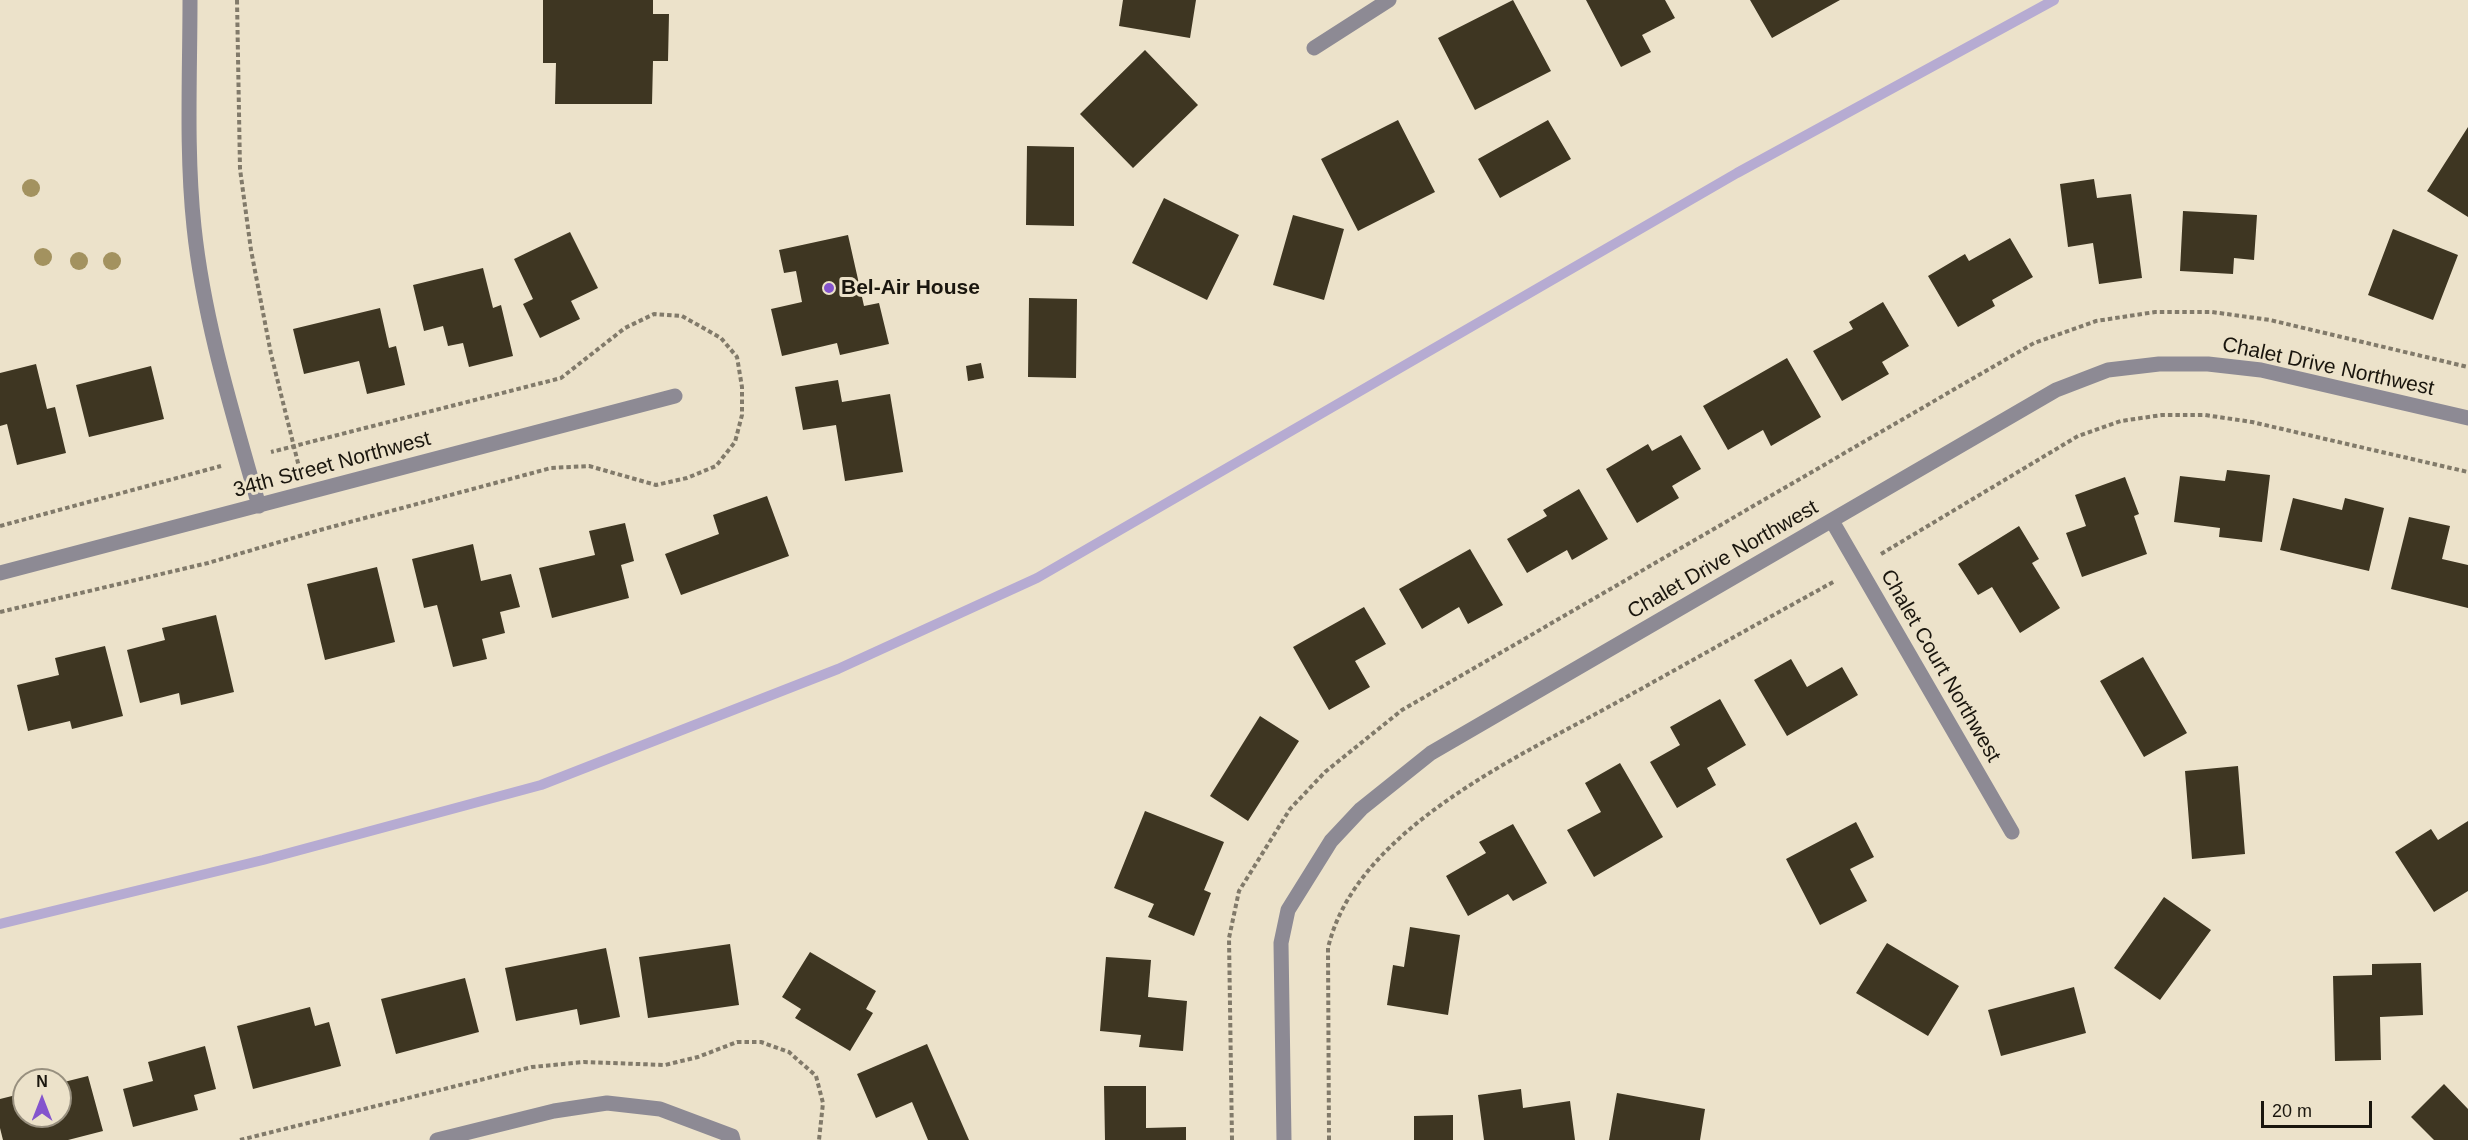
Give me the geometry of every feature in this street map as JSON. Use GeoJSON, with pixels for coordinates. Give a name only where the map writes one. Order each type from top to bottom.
{"type":"FeatureCollection","features":[{"type":"Feature","properties":{"kind":"street"},"geometry":{"type":"LineString","coordinates":[[190,0],[189,128],[194,228],[219,362],[259,506]]}},
{"type":"Feature","properties":{"kind":"street"},"geometry":{"type":"LineString","coordinates":[[1314,48],[1389,0]]}},
{"type":"Feature","properties":{"kind":"street","name":"Chalet Drive Northwest"},"geometry":{"type":"LineString","coordinates":[[1284,1140],[1281,943],[1288,910],[1331,841],[1361,809],[1431,753],[2056,390],[2108,370],[2159,364],[2208,364],[2261,370],[2468,418]]}},
{"type":"Feature","properties":{"kind":"street","name":"34th Street Northwest"},"geometry":{"type":"LineString","coordinates":[[0,573],[675,396]]}},
{"type":"Feature","properties":{"kind":"street","name":"Chalet Court Northwest"},"geometry":{"type":"LineString","coordinates":[[1832,521],[2012,832]]}},
{"type":"Feature","properties":{"kind":"street"},"geometry":{"type":"LineString","coordinates":[[437,1140],[554,1111],[607,1103],[660,1109],[732,1136],[733,1140]]}},
{"type":"Feature","properties":{"kind":"path"},"geometry":{"type":"LineString","coordinates":[[0,526],[246,459],[293,449],[251,250],[240,169],[237,0]]}},
{"type":"Feature","properties":{"kind":"path"},"geometry":{"type":"LineString","coordinates":[[1329,1140],[1328,948],[1333,927],[1368,871],[1394,844],[1458,793],[1859,567],[2078,436],[2121,421],[2162,415],[2205,415],[2228,418],[2468,472]]}},
{"type":"Feature","properties":{"kind":"path"},"geometry":{"type":"LineString","coordinates":[[0,612],[208,563],[320,530]]}},
{"type":"Feature","properties":{"kind":"building"},"geometry":{"type":"Polygon","coordinates":[[[543,0],[653,0],[653,14],[669,14],[668,61],[653,61],[652,104],[555,104],[556,63],[543,63],[543,0]]]}},
{"type":"Feature","properties":{"kind":"building"},"geometry":{"type":"Polygon","coordinates":[[[1123,0],[1196,0],[1190,38],[1119,26],[1123,0]]]}},
{"type":"Feature","properties":{"kind":"building"},"geometry":{"type":"Polygon","coordinates":[[[1513,0],[1551,71],[1475,110],[1438,38],[1513,0]]]}},
{"type":"Feature","properties":{"kind":"building"},"geometry":{"type":"Polygon","coordinates":[[[1586,0],[1665,0],[1675,18],[1642,35],[1651,52],[1621,67],[1586,0]]]}},
{"type":"Feature","properties":{"kind":"building"},"geometry":{"type":"Polygon","coordinates":[[[1750,0],[1840,0],[1772,38],[1750,0]]]}},
{"type":"Feature","properties":{"kind":"building"},"geometry":{"type":"Polygon","coordinates":[[[1145,50],[1198,105],[1133,168],[1080,114],[1145,50]]]}},
{"type":"Feature","properties":{"kind":"building"},"geometry":{"type":"Polygon","coordinates":[[[1398,120],[1435,192],[1358,231],[1321,159],[1398,120]]]}},
{"type":"Feature","properties":{"kind":"building"},"geometry":{"type":"Polygon","coordinates":[[[1548,120],[1571,159],[1500,198],[1478,159],[1548,120]]]}},
{"type":"Feature","properties":{"kind":"building"},"geometry":{"type":"Polygon","coordinates":[[[2468,127],[2468,217],[2427,191],[2468,127]]]}},
{"type":"Feature","properties":{"kind":"building"},"geometry":{"type":"Polygon","coordinates":[[[1027,146],[1074,147],[1074,226],[1026,225],[1027,146]]]}},
{"type":"Feature","properties":{"kind":"building"},"geometry":{"type":"Polygon","coordinates":[[[2094,179],[2097,198],[2131,194],[2142,278],[2099,284],[2093,243],[2068,247],[2060,184],[2094,179]]]}},
{"type":"Feature","properties":{"kind":"building"},"geometry":{"type":"Polygon","coordinates":[[[1164,198],[1239,235],[1207,300],[1132,263],[1164,198]]]}},
{"type":"Feature","properties":{"kind":"building"},"geometry":{"type":"Polygon","coordinates":[[[2183,211],[2257,215],[2254,260],[2234,258],[2233,274],[2180,271],[2183,211]]]}},
{"type":"Feature","properties":{"kind":"building"},"geometry":{"type":"Polygon","coordinates":[[[1293,215],[1344,229],[1324,300],[1273,285],[1293,215]]]}},
{"type":"Feature","properties":{"kind":"building"},"geometry":{"type":"Polygon","coordinates":[[[2393,229],[2458,255],[2433,320],[2368,295],[2393,229]]]}},
{"type":"Feature","properties":{"kind":"building"},"geometry":{"type":"Polygon","coordinates":[[[570,232],[598,288],[571,301],[580,319],[540,338],[523,304],[533,299],[514,259],[570,232]]]}},
{"type":"Feature","properties":{"kind":"building","name":"Bel-Air House"},"geometry":{"type":"Polygon","coordinates":[[[848,235],[864,306],[879,303],[889,344],[840,355],[837,343],[782,356],[771,309],[802,302],[796,271],[784,273],[779,250],[848,235]]]}},
{"type":"Feature","properties":{"kind":"building"},"geometry":{"type":"Polygon","coordinates":[[[2010,238],[2033,277],[1992,300],[1995,306],[1958,327],[1928,276],[1965,254],[1969,261],[2010,238]]]}},
{"type":"Feature","properties":{"kind":"building"},"geometry":{"type":"Polygon","coordinates":[[[483,268],[493,308],[501,305],[513,356],[469,367],[463,343],[448,346],[443,326],[424,331],[413,285],[483,268]]]}},
{"type":"Feature","properties":{"kind":"building"},"geometry":{"type":"Polygon","coordinates":[[[1029,298],[1077,299],[1076,378],[1028,377],[1029,298]]]}},
{"type":"Feature","properties":{"kind":"building"},"geometry":{"type":"Polygon","coordinates":[[[1883,302],[1909,346],[1882,362],[1889,374],[1842,401],[1813,351],[1853,329],[1849,322],[1883,302]]]}},
{"type":"Feature","properties":{"kind":"building"},"geometry":{"type":"Polygon","coordinates":[[[380,308],[389,348],[396,346],[405,385],[367,394],[359,361],[304,374],[293,329],[380,308]]]}},
{"type":"Feature","properties":{"kind":"building"},"geometry":{"type":"Polygon","coordinates":[[[1787,358],[1821,417],[1771,446],[1763,430],[1728,450],[1703,406],[1787,358]]]}},
{"type":"Feature","properties":{"kind":"building"},"geometry":{"type":"Polygon","coordinates":[[[981,363],[984,378],[968,381],[966,366],[981,363]]]}},
{"type":"Feature","properties":{"kind":"building"},"geometry":{"type":"Polygon","coordinates":[[[36,364],[47,409],[55,407],[66,453],[17,465],[7,424],[0,426],[0,373],[36,364]]]}},
{"type":"Feature","properties":{"kind":"building"},"geometry":{"type":"Polygon","coordinates":[[[151,366],[164,419],[89,437],[76,385],[151,366]]]}},
{"type":"Feature","properties":{"kind":"building"},"geometry":{"type":"Polygon","coordinates":[[[838,380],[842,402],[890,394],[903,472],[845,481],[836,425],[803,430],[795,387],[838,380]]]}},
{"type":"Feature","properties":{"kind":"building"},"geometry":{"type":"Polygon","coordinates":[[[1681,435],[1701,469],[1672,486],[1679,498],[1637,523],[1606,469],[1648,444],[1652,451],[1681,435]]]}},
{"type":"Feature","properties":{"kind":"building"},"geometry":{"type":"Polygon","coordinates":[[[2227,470],[2270,475],[2262,542],[2219,537],[2220,528],[2174,522],[2180,476],[2225,481],[2227,470]]]}},
{"type":"Feature","properties":{"kind":"building"},"geometry":{"type":"Polygon","coordinates":[[[2125,477],[2139,514],[2134,516],[2147,554],[2082,577],[2066,533],[2086,526],[2075,495],[2125,477]]]}},
{"type":"Feature","properties":{"kind":"building"},"geometry":{"type":"Polygon","coordinates":[[[1579,489],[1608,539],[1572,560],[1567,550],[1527,573],[1507,539],[1547,516],[1543,510],[1579,489]]]}},
{"type":"Feature","properties":{"kind":"building"},"geometry":{"type":"Polygon","coordinates":[[[767,496],[789,556],[681,595],[665,554],[719,534],[713,515],[767,496]]]}},
{"type":"Feature","properties":{"kind":"building"},"geometry":{"type":"Polygon","coordinates":[[[2293,498],[2342,510],[2345,498],[2384,508],[2369,571],[2280,550],[2293,498]]]}},
{"type":"Feature","properties":{"kind":"building"},"geometry":{"type":"Polygon","coordinates":[[[2409,517],[2450,526],[2442,559],[2468,565],[2468,608],[2391,589],[2409,517]]]}},
{"type":"Feature","properties":{"kind":"building"},"geometry":{"type":"Polygon","coordinates":[[[625,523],[634,561],[621,565],[629,598],[552,618],[539,568],[595,555],[589,531],[625,523]]]}},
{"type":"Feature","properties":{"kind":"building"},"geometry":{"type":"Polygon","coordinates":[[[2019,526],[2039,559],[2032,563],[2060,608],[2020,633],[1992,587],[1978,595],[1958,564],[2019,526]]]}},
{"type":"Feature","properties":{"kind":"building"},"geometry":{"type":"Polygon","coordinates":[[[473,544],[481,581],[511,574],[520,607],[500,612],[505,633],[482,639],[487,659],[453,667],[437,605],[424,608],[412,559],[473,544]]]}},
{"type":"Feature","properties":{"kind":"building"},"geometry":{"type":"Polygon","coordinates":[[[1470,549],[1503,605],[1468,624],[1459,607],[1422,629],[1399,589],[1470,549]]]}},
{"type":"Feature","properties":{"kind":"building"},"geometry":{"type":"Polygon","coordinates":[[[377,567],[395,642],[325,660],[307,584],[377,567]]]}},
{"type":"Feature","properties":{"kind":"building"},"geometry":{"type":"Polygon","coordinates":[[[1364,607],[1386,644],[1355,661],[1370,687],[1329,710],[1293,647],[1364,607]]]}},
{"type":"Feature","properties":{"kind":"building"},"geometry":{"type":"Polygon","coordinates":[[[216,615],[234,692],[181,705],[179,693],[140,703],[127,650],[165,640],[162,628],[216,615]]]}},
{"type":"Feature","properties":{"kind":"building"},"geometry":{"type":"Polygon","coordinates":[[[105,646],[123,716],[72,729],[70,721],[28,731],[17,685],[59,675],[55,658],[105,646]]]}},
{"type":"Feature","properties":{"kind":"building"},"geometry":{"type":"Polygon","coordinates":[[[2143,657],[2187,733],[2144,757],[2100,681],[2143,657]]]}},
{"type":"Feature","properties":{"kind":"building"},"geometry":{"type":"Polygon","coordinates":[[[1791,659],[1807,687],[1842,667],[1858,695],[1787,736],[1754,680],[1791,659]]]}},
{"type":"Feature","properties":{"kind":"building"},"geometry":{"type":"Polygon","coordinates":[[[1720,699],[1746,745],[1707,768],[1716,785],[1677,808],[1650,762],[1680,745],[1670,727],[1720,699]]]}},
{"type":"Feature","properties":{"kind":"building"},"geometry":{"type":"Polygon","coordinates":[[[1260,716],[1299,741],[1248,821],[1210,796],[1260,716]]]}},
{"type":"Feature","properties":{"kind":"building"},"geometry":{"type":"Polygon","coordinates":[[[1620,763],[1663,837],[1594,877],[1567,830],[1601,812],[1585,783],[1620,763]]]}},
{"type":"Feature","properties":{"kind":"building"},"geometry":{"type":"Polygon","coordinates":[[[2238,766],[2245,854],[2192,859],[2185,771],[2238,766]]]}},
{"type":"Feature","properties":{"kind":"building"},"geometry":{"type":"Polygon","coordinates":[[[1145,811],[1224,842],[1204,890],[1211,893],[1194,936],[1148,917],[1154,904],[1114,888],[1145,811]]]}},
{"type":"Feature","properties":{"kind":"building"},"geometry":{"type":"Polygon","coordinates":[[[2468,821],[2468,891],[2434,912],[2395,852],[2431,829],[2438,840],[2468,821]]]}},
{"type":"Feature","properties":{"kind":"building"},"geometry":{"type":"Polygon","coordinates":[[[1856,822],[1874,857],[1850,869],[1867,901],[1820,925],[1786,859],[1856,822]]]}},
{"type":"Feature","properties":{"kind":"building"},"geometry":{"type":"Polygon","coordinates":[[[1513,824],[1547,883],[1513,901],[1508,894],[1468,916],[1446,876],[1486,853],[1479,842],[1513,824]]]}},
{"type":"Feature","properties":{"kind":"building"},"geometry":{"type":"Polygon","coordinates":[[[2164,897],[2211,930],[2160,1000],[2114,968],[2164,897]]]}},
{"type":"Feature","properties":{"kind":"building"},"geometry":{"type":"Polygon","coordinates":[[[1410,927],[1460,935],[1448,1015],[1387,1005],[1393,965],[1404,967],[1410,927]]]}},
{"type":"Feature","properties":{"kind":"building"},"geometry":{"type":"Polygon","coordinates":[[[1887,943],[1959,986],[1928,1036],[1856,993],[1887,943]]]}},
{"type":"Feature","properties":{"kind":"building"},"geometry":{"type":"Polygon","coordinates":[[[730,944],[739,1005],[648,1018],[639,957],[730,944]]]}},
{"type":"Feature","properties":{"kind":"building"},"geometry":{"type":"Polygon","coordinates":[[[606,948],[620,1017],[580,1025],[577,1009],[516,1021],[505,968],[606,948]]]}},
{"type":"Feature","properties":{"kind":"building"},"geometry":{"type":"Polygon","coordinates":[[[810,952],[876,991],[866,1009],[873,1013],[850,1051],[795,1018],[801,1009],[782,997],[810,952]]]}},
{"type":"Feature","properties":{"kind":"building"},"geometry":{"type":"Polygon","coordinates":[[[1106,957],[1151,960],[1148,997],[1187,1001],[1183,1051],[1139,1047],[1141,1035],[1100,1031],[1106,957]]]}},
{"type":"Feature","properties":{"kind":"building"},"geometry":{"type":"Polygon","coordinates":[[[2421,963],[2423,1015],[2380,1017],[2381,1060],[2335,1061],[2333,976],[2372,975],[2372,964],[2421,963]]]}},
{"type":"Feature","properties":{"kind":"building"},"geometry":{"type":"Polygon","coordinates":[[[465,978],[479,1032],[396,1054],[381,999],[465,978]]]}},
{"type":"Feature","properties":{"kind":"building"},"geometry":{"type":"Polygon","coordinates":[[[2074,987],[2086,1033],[2001,1056],[1988,1010],[2074,987]]]}},
{"type":"Feature","properties":{"kind":"building"},"geometry":{"type":"Polygon","coordinates":[[[310,1007],[315,1026],[329,1022],[341,1066],[253,1089],[237,1026],[310,1007]]]}},
{"type":"Feature","properties":{"kind":"building"},"geometry":{"type":"Polygon","coordinates":[[[927,1044],[969,1140],[928,1140],[912,1102],[876,1118],[857,1074],[927,1044]]]}},
{"type":"Feature","properties":{"kind":"building"},"geometry":{"type":"Polygon","coordinates":[[[205,1046],[216,1089],[194,1095],[198,1110],[133,1127],[123,1089],[153,1081],[148,1062],[205,1046]]]}},
{"type":"Feature","properties":{"kind":"building"},"geometry":{"type":"Polygon","coordinates":[[[88,1076],[103,1131],[68,1140],[3,1140],[0,1128],[0,1099],[12,1096],[12,1128],[72,1128],[72,1080],[88,1076]]]}},
{"type":"Feature","properties":{"kind":"building"},"geometry":{"type":"Polygon","coordinates":[[[2444,1084],[2468,1109],[2468,1140],[2434,1140],[2411,1117],[2444,1084]]]}},
{"type":"Feature","properties":{"kind":"building"},"geometry":{"type":"Polygon","coordinates":[[[1104,1086],[1146,1086],[1146,1128],[1186,1127],[1186,1140],[1105,1140],[1104,1086]]]}},
{"type":"Feature","properties":{"kind":"building"},"geometry":{"type":"Polygon","coordinates":[[[1521,1089],[1523,1108],[1570,1101],[1575,1140],[1484,1140],[1478,1095],[1521,1089]]]}},
{"type":"Feature","properties":{"kind":"building"},"geometry":{"type":"Polygon","coordinates":[[[1617,1093],[1705,1109],[1700,1140],[1609,1140],[1617,1093]]]}},
{"type":"Feature","properties":{"kind":"building"},"geometry":{"type":"Polygon","coordinates":[[[1453,1115],[1453,1140],[1414,1140],[1414,1116],[1453,1115]]]}},
{"type":"Feature","properties":{"kind":"waterway"},"geometry":{"type":"LineString","coordinates":[[0,924],[263,860],[541,785],[838,669],[1037,578],[1737,173],[2054,0]]}},
{"type":"Feature","properties":{"kind":"place","name":"Bel-Air House"},"geometry":{"type":"Point","coordinates":[829,288]}}]}
